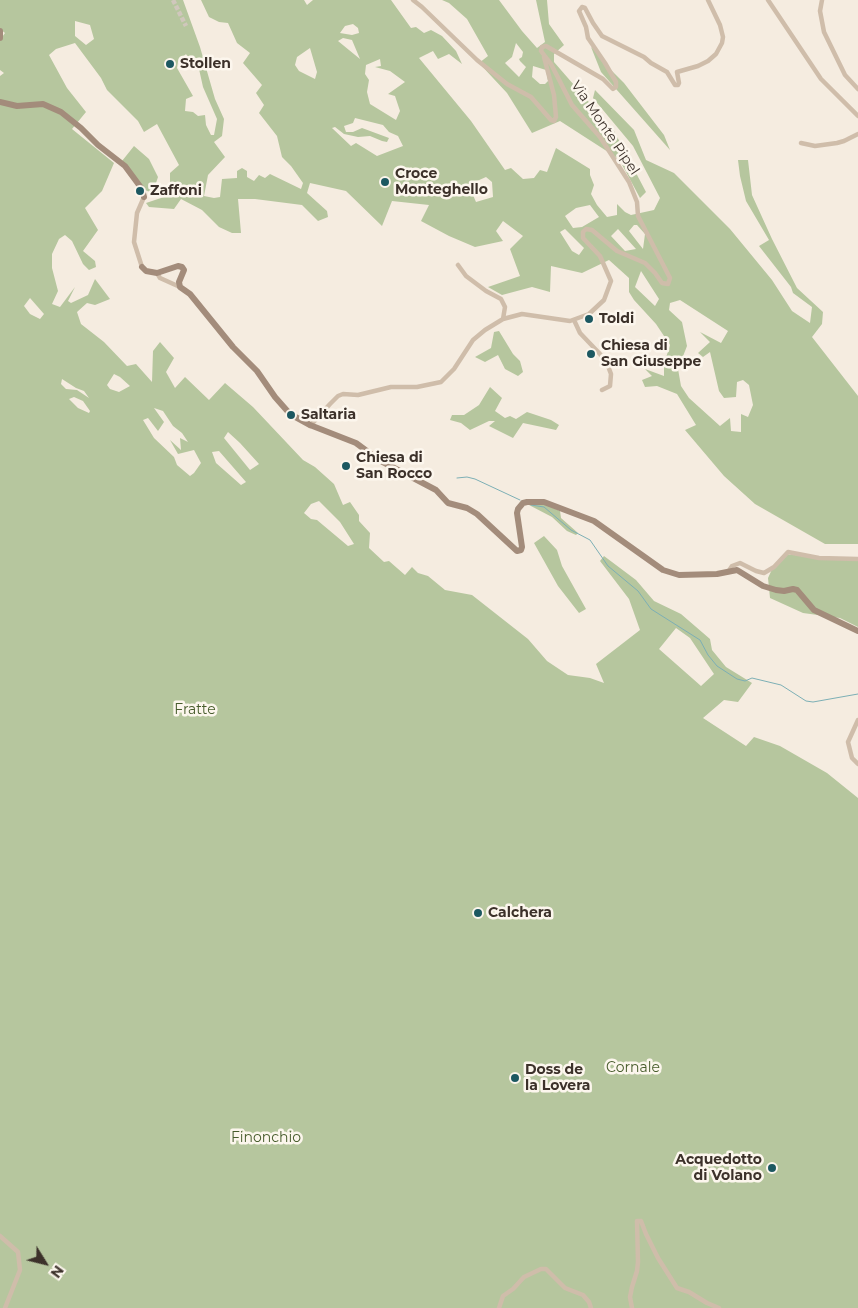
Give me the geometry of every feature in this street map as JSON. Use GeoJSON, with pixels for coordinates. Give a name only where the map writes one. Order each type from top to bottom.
{"type":"FeatureCollection","features":[{"type":"Feature","properties":{"kind":"street"},"geometry":{"type":"LineString","coordinates":[[413,0],[477,60],[507,84],[531,97],[550,120],[554,121],[556,116],[554,95],[544,56]]}},
{"type":"Feature","properties":{"kind":"street","name":"Via Monte Pipel"},"geometry":{"type":"LineString","coordinates":[[574,320],[589,314],[602,302],[607,294],[610,282],[606,267],[600,256],[583,238],[583,232],[586,229],[592,230],[617,251],[646,264],[662,283],[668,284],[670,281],[638,216],[637,202],[629,182],[600,137],[572,105],[551,64],[541,51],[542,47],[544,46],[603,79],[613,89],[616,88],[616,82],[588,38],[586,27],[579,11],[585,8],[602,36],[644,56],[651,63],[667,72],[675,85],[678,85],[677,72],[708,61],[716,54],[722,43],[720,25],[708,0]]}},
{"type":"Feature","properties":{"kind":"street"},"geometry":{"type":"LineString","coordinates":[[768,0],[821,79],[858,116]]}},
{"type":"Feature","properties":{"kind":"street"},"geometry":{"type":"LineString","coordinates":[[822,0],[820,12],[824,32],[845,75],[858,89]]}},
{"type":"Feature","properties":{"kind":"street"},"geometry":{"type":"LineString","coordinates":[[0,32],[0,38]]}},
{"type":"Feature","properties":{"kind":"street"},"geometry":{"type":"LineString","coordinates":[[0,102],[18,106],[43,104],[61,112],[98,145],[120,161],[138,182],[144,194],[137,213],[134,242],[142,267],[146,271],[157,273],[178,266],[182,267],[184,270],[180,287]]}},
{"type":"Feature","properties":{"kind":"street"},"geometry":{"type":"LineString","coordinates":[[801,143],[815,146],[837,143],[858,134]]}},
{"type":"Feature","properties":{"kind":"street"},"geometry":{"type":"LineString","coordinates":[[458,265],[466,276],[481,288],[501,299],[505,307],[504,318]]}},
{"type":"Feature","properties":{"kind":"street"},"geometry":{"type":"LineString","coordinates":[[157,273],[160,278],[190,294],[233,347],[257,371],[275,397],[290,414],[312,427],[356,444],[379,460],[436,490],[448,503],[467,508],[477,514],[517,551],[521,550],[522,547],[518,509],[527,502],[544,502],[594,521],[663,570],[679,575],[728,573],[737,570],[743,572],[753,581],[770,588],[784,591],[796,590],[814,610],[858,630]]}},
{"type":"Feature","properties":{"kind":"street"},"geometry":{"type":"LineString","coordinates":[[312,427],[338,396],[343,394],[358,395],[391,387],[417,386],[442,382],[454,369],[473,340],[504,318],[522,314],[549,317],[563,321],[574,320],[580,333],[600,354],[608,366],[611,374],[610,386],[602,390]]}},
{"type":"Feature","properties":{"kind":"street"},"geometry":{"type":"LineString","coordinates":[[728,573],[732,566],[740,563],[764,573],[774,567],[788,552],[819,558],[858,559]]}},
{"type":"Feature","properties":{"kind":"street"},"geometry":{"type":"LineString","coordinates":[[858,720],[848,742],[852,758],[858,764]]}},
{"type":"Feature","properties":{"kind":"street"},"geometry":{"type":"LineString","coordinates":[[632,1308],[630,1297],[638,1262],[637,1221],[640,1221],[658,1258],[677,1288],[689,1292],[719,1308]]}},
{"type":"Feature","properties":{"kind":"street"},"geometry":{"type":"LineString","coordinates":[[0,1236],[18,1252],[20,1270],[5,1308]]}},
{"type":"Feature","properties":{"kind":"street"},"geometry":{"type":"LineString","coordinates":[[499,1308],[503,1296],[513,1289],[524,1277],[541,1268],[546,1269],[565,1288],[582,1295],[589,1302],[591,1308]]}},
{"type":"Feature","properties":{"kind":"green space","name":"Finonchio"},"geometry":{"type":"Polygon","coordinates":[[[0,0],[183,0],[200,47],[215,99],[224,119],[222,136],[214,142],[225,157],[208,175],[204,196],[214,198],[220,197],[222,179],[237,178],[237,171],[242,168],[247,171],[247,177],[254,181],[259,175],[265,178],[270,174],[301,189],[303,183],[282,157],[277,136],[259,113],[264,105],[256,93],[262,85],[243,63],[250,53],[237,43],[228,23],[219,22],[209,17],[201,0],[304,0],[307,5],[313,0],[391,0],[411,28],[416,27],[424,33],[431,30],[442,36],[456,51],[462,64],[449,54],[438,59],[433,51],[419,58],[471,121],[505,170],[511,168],[523,179],[534,178],[540,170],[547,172],[556,148],[590,169],[594,185],[591,194],[607,217],[617,215],[617,204],[631,215],[654,210],[660,198],[633,146],[593,98],[595,90],[634,130],[646,160],[674,173],[730,229],[772,280],[792,311],[810,323],[812,307],[793,293],[791,287],[759,246],[769,240],[746,201],[738,160],[748,160],[752,195],[772,239],[797,288],[823,312],[822,324],[812,337],[858,396],[858,544],[825,544],[755,504],[724,476],[685,430],[696,425],[677,394],[657,386],[645,387],[642,380],[652,376],[645,369],[664,376],[664,364],[670,345],[656,324],[629,292],[629,278],[609,260],[582,273],[551,266],[550,292],[532,287],[502,295],[488,287],[520,276],[510,249],[523,236],[503,221],[496,231],[503,241],[475,247],[421,221],[429,205],[392,201],[382,226],[346,191],[310,183],[307,193],[327,211],[328,217],[318,221],[302,205],[255,199],[238,199],[241,233],[232,233],[219,227],[202,210],[181,199],[174,209],[149,207],[146,203],[170,195],[170,173],[179,165],[157,124],[144,132],[138,121],[107,90],[101,78],[75,43],[56,49],[49,55],[67,88],[86,112],[72,129],[114,163],[102,191],[85,208],[98,230],[83,251],[95,261],[96,267],[89,270],[83,264],[72,241],[65,235],[59,239],[52,254],[52,268],[58,291],[52,304],[60,307],[75,287],[68,301],[71,303],[88,295],[95,279],[110,299],[95,305],[87,303],[77,312],[81,324],[104,342],[127,366],[136,364],[152,382],[153,351],[160,342],[174,358],[166,372],[175,388],[185,377],[209,400],[225,383],[253,407],[303,460],[315,467],[334,484],[343,505],[350,502],[359,515],[359,521],[370,533],[369,548],[384,562],[389,561],[405,575],[412,567],[418,573],[428,576],[445,590],[472,595],[528,639],[547,661],[568,675],[590,678],[604,683],[596,664],[640,630],[629,599],[600,561],[604,556],[636,580],[654,601],[681,614],[710,639],[712,650],[726,667],[752,683],[738,702],[724,700],[703,718],[746,746],[754,737],[780,746],[827,773],[858,798],[858,1308],[0,1308],[0,76],[4,73],[0,70],[0,40],[5,33],[0,29],[0,0]],[[75,21],[75,36],[86,45],[94,39],[90,25],[75,21]],[[353,24],[345,26],[340,33],[352,35],[359,33],[358,28],[353,24]],[[343,38],[338,41],[360,59],[352,40],[343,38]],[[310,48],[297,57],[295,65],[299,71],[315,79],[317,72],[310,48]],[[186,54],[178,62],[177,68],[193,96],[186,99],[185,111],[193,112],[198,116],[205,115],[206,125],[211,135],[214,135],[217,119],[203,87],[197,60],[189,59],[186,54]],[[380,59],[366,65],[365,74],[369,80],[367,92],[370,104],[396,120],[400,111],[395,96],[388,94],[405,82],[390,71],[375,67],[381,66],[380,59]],[[355,118],[353,123],[344,126],[346,132],[353,132],[362,128],[389,138],[387,142],[370,136],[358,137],[344,134],[335,127],[332,128],[351,146],[356,143],[377,156],[403,146],[398,136],[389,132],[383,125],[355,118]],[[486,177],[477,181],[470,188],[476,202],[493,197],[492,182],[486,177]],[[590,205],[576,208],[565,216],[573,228],[582,227],[599,217],[590,205]],[[634,225],[629,231],[643,249],[645,234],[637,225],[634,225]],[[565,229],[560,232],[572,251],[579,255],[584,248],[565,229]],[[618,229],[611,236],[625,251],[636,249],[618,229]],[[641,271],[635,287],[655,306],[659,299],[641,271]],[[30,298],[24,306],[30,314],[40,319],[44,314],[30,298]],[[680,300],[670,303],[669,310],[682,322],[687,346],[678,369],[681,386],[689,398],[720,426],[730,418],[731,431],[741,432],[741,414],[748,417],[753,405],[749,385],[743,380],[737,382],[736,397],[724,398],[719,391],[710,352],[703,357],[698,353],[710,342],[700,332],[721,343],[728,331],[680,300]],[[114,374],[107,385],[110,389],[119,392],[130,386],[114,374]],[[62,379],[61,384],[66,389],[77,390],[89,398],[84,391],[62,379]],[[74,397],[69,399],[78,408],[89,413],[90,411],[83,401],[74,397]],[[154,408],[164,422],[158,431],[148,418],[143,420],[154,438],[174,457],[177,465],[190,476],[194,473],[201,463],[194,450],[178,454],[170,440],[181,450],[180,438],[188,442],[182,433],[173,426],[163,411],[154,408]],[[228,432],[224,438],[250,470],[259,464],[228,432]],[[219,451],[212,452],[216,463],[241,485],[246,482],[219,451]],[[319,501],[311,504],[304,513],[311,519],[317,520],[348,546],[354,544],[340,522],[319,501]],[[676,628],[659,649],[701,686],[714,674],[690,638],[676,628]]]}},
{"type":"Feature","properties":{"kind":"green space"},"geometry":{"type":"Polygon","coordinates":[[[442,0],[499,0],[537,48],[545,42],[536,0],[547,0],[549,24],[564,45],[554,54],[554,62],[614,131],[646,192],[640,198],[619,159],[560,121],[532,133],[507,93],[479,63],[488,56],[467,19],[449,3],[442,0]],[[516,43],[512,57],[505,63],[519,77],[526,67],[519,59],[522,57],[523,52],[516,43]],[[533,66],[532,77],[540,84],[545,84],[548,81],[546,70],[533,66]]]}},
{"type":"Feature","properties":{"kind":"green space"},"geometry":{"type":"Polygon","coordinates":[[[591,47],[624,83],[664,135],[670,150],[601,72],[591,47]]]}},
{"type":"Feature","properties":{"kind":"green space"},"geometry":{"type":"Polygon","coordinates":[[[134,146],[149,159],[158,177],[155,186],[150,192],[145,190],[122,161],[134,146]]]}},
{"type":"Feature","properties":{"kind":"green space"},"geometry":{"type":"Polygon","coordinates":[[[499,331],[513,354],[520,361],[523,372],[518,376],[505,369],[498,355],[485,362],[475,357],[491,348],[494,332],[499,331]]]}},
{"type":"Feature","properties":{"kind":"green space"},"geometry":{"type":"Polygon","coordinates":[[[490,387],[502,398],[495,411],[505,418],[510,416],[516,419],[527,412],[551,420],[559,425],[556,430],[523,423],[513,438],[489,426],[495,421],[489,421],[470,430],[461,423],[450,420],[452,415],[464,415],[479,405],[490,387]]]}},
{"type":"Feature","properties":{"kind":"green space"},"geometry":{"type":"Polygon","coordinates":[[[542,503],[560,511],[561,518],[578,533],[576,535],[567,531],[552,517],[529,505],[542,503]]]}},
{"type":"Feature","properties":{"kind":"green space"},"geometry":{"type":"Polygon","coordinates":[[[544,536],[557,550],[562,566],[586,609],[579,613],[558,586],[534,543],[544,536]]]}},
{"type":"Feature","properties":{"kind":"green space"},"geometry":{"type":"Polygon","coordinates":[[[784,554],[858,561],[858,627],[840,618],[803,613],[770,598],[768,578],[774,565],[784,554]]]}},
{"type":"Feature","properties":{"kind":"waterway"},"geometry":{"type":"LineString","coordinates":[[457,478],[467,477],[475,479],[520,500]]}},
{"type":"Feature","properties":{"kind":"waterway"},"geometry":{"type":"LineString","coordinates":[[531,505],[544,507],[571,530],[590,540],[608,566],[638,591],[651,609],[700,640],[708,655],[717,666],[737,679],[745,681],[752,678],[781,685],[806,701],[813,702],[858,694]]}},
{"type":"Feature","properties":{"kind":"tunnel"},"geometry":{"type":"LineString","coordinates":[[173,0],[186,26]]}},
{"type":"Feature","properties":{"kind":"place","name":"Stollen"},"geometry":{"type":"Point","coordinates":[170,64]}},
{"type":"Feature","properties":{"kind":"place","name":"Croce Monteghello"},"geometry":{"type":"Point","coordinates":[385,182]}},
{"type":"Feature","properties":{"kind":"place","name":"Zaffoni"},"geometry":{"type":"Point","coordinates":[140,191]}},
{"type":"Feature","properties":{"kind":"place","name":"Toldi"},"geometry":{"type":"Point","coordinates":[589,319]}},
{"type":"Feature","properties":{"kind":"place","name":"Chiesa di San Giuseppe"},"geometry":{"type":"Point","coordinates":[591,354]}},
{"type":"Feature","properties":{"kind":"place","name":"Saltaria"},"geometry":{"type":"Point","coordinates":[291,415]}},
{"type":"Feature","properties":{"kind":"place","name":"Chiesa di San Rocco"},"geometry":{"type":"Point","coordinates":[346,466]}},
{"type":"Feature","properties":{"kind":"place","name":"Calchera"},"geometry":{"type":"Point","coordinates":[478,913]}},
{"type":"Feature","properties":{"kind":"place","name":"Doss de la Lovera"},"geometry":{"type":"Point","coordinates":[515,1078]}},
{"type":"Feature","properties":{"kind":"place","name":"Acquedotto di Volano"},"geometry":{"type":"Point","coordinates":[772,1168]}},
{"type":"Feature","properties":{"kind":"park label","name":"Fratte"},"geometry":{"type":"Point","coordinates":[195,710]}},
{"type":"Feature","properties":{"kind":"park label","name":"Cornale"},"geometry":{"type":"Point","coordinates":[633,1068]}}]}
